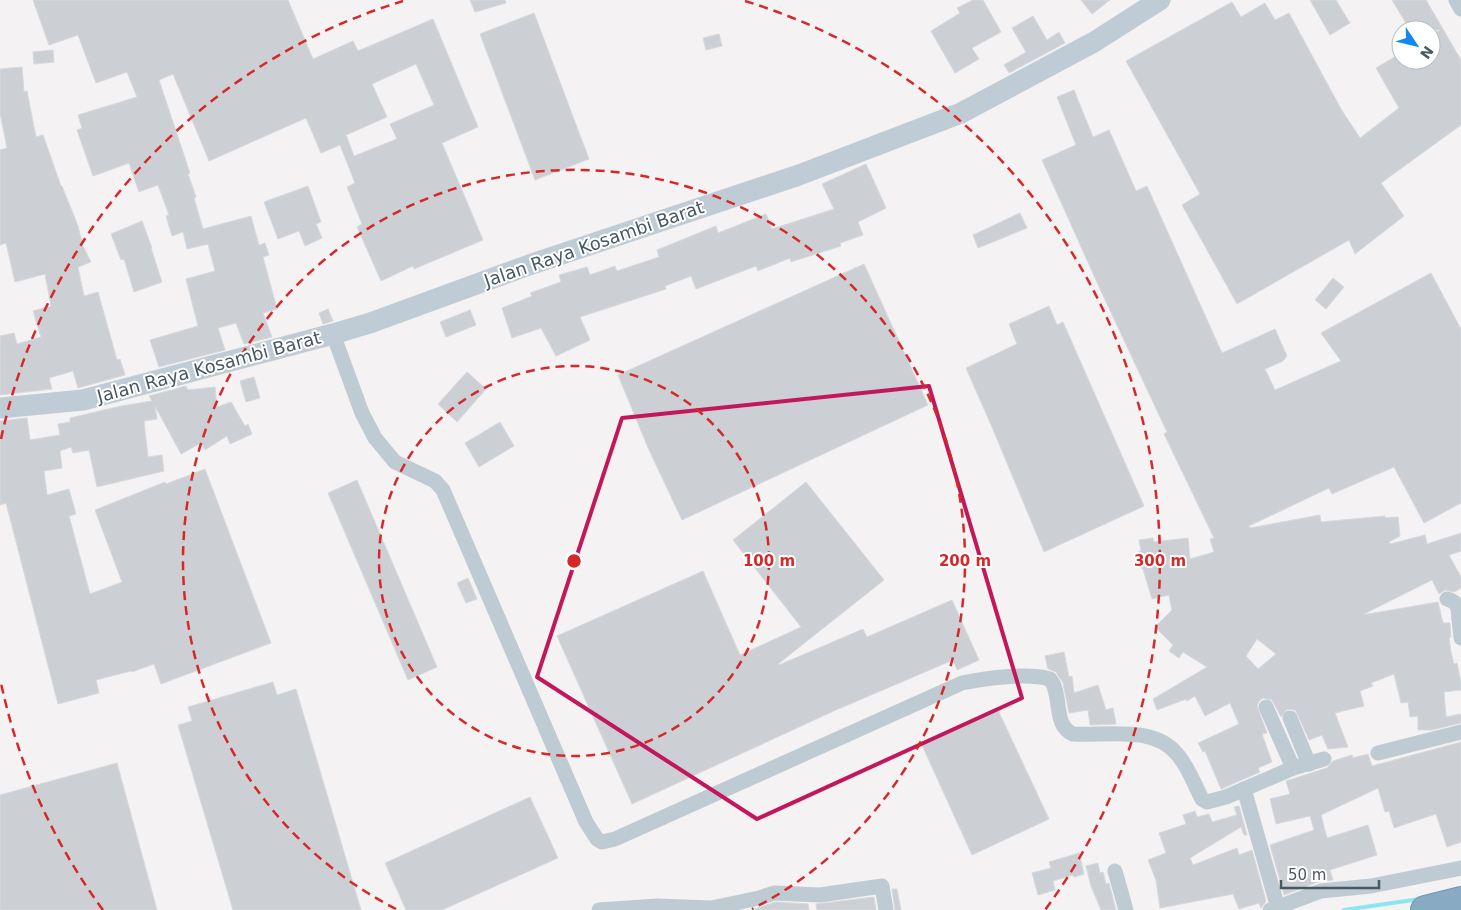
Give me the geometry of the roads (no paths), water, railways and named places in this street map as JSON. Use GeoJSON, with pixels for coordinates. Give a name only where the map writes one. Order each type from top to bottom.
{"type":"FeatureCollection","features":[{"type":"Feature","properties":{"kind":"highway"},"geometry":{"type":"LineString","coordinates":[[1425,910],[1461,901]]}},
{"type":"Feature","properties":{"kind":"main road","name":"Jalan Raya Kosambi Barat"},"geometry":{"type":"LineString","coordinates":[[0,408],[83,400],[333,334],[370,323],[529,266],[799,175],[961,112],[1094,42],[1160,0]]}},
{"type":"Feature","properties":{"kind":"street"},"geometry":{"type":"LineString","coordinates":[[1456,0],[1461,9]]}},
{"type":"Feature","properties":{"kind":"street"},"geometry":{"type":"LineString","coordinates":[[333,334],[362,413],[375,438],[395,462],[435,481],[443,490],[586,822],[597,839],[602,842],[615,839],[962,683],[996,678],[1038,677],[1050,679],[1054,683],[1058,697],[1063,726],[1073,734],[1126,734],[1154,738],[1163,743],[1180,756],[1202,799],[1210,803],[1294,768],[1324,759]]}},
{"type":"Feature","properties":{"kind":"street"},"geometry":{"type":"LineString","coordinates":[[1447,598],[1458,604],[1461,638]]}},
{"type":"Feature","properties":{"kind":"street"},"geometry":{"type":"LineString","coordinates":[[1266,707],[1294,768]]}},
{"type":"Feature","properties":{"kind":"street"},"geometry":{"type":"LineString","coordinates":[[1290,718],[1309,764]]}},
{"type":"Feature","properties":{"kind":"street"},"geometry":{"type":"LineString","coordinates":[[1378,753],[1461,732]]}},
{"type":"Feature","properties":{"kind":"street"},"geometry":{"type":"LineString","coordinates":[[1244,789],[1274,909],[1321,892],[1372,886],[1461,868]]}},
{"type":"Feature","properties":{"kind":"street"},"geometry":{"type":"LineString","coordinates":[[1115,871],[1126,910]]}},
{"type":"Feature","properties":{"kind":"street"},"geometry":{"type":"LineString","coordinates":[[599,910],[657,906],[712,909],[774,893],[820,895],[882,886],[886,910]]}},
{"type":"Feature","properties":{"kind":"waterway"},"geometry":{"type":"LineString","coordinates":[[1344,910],[1420,899]]}}]}
